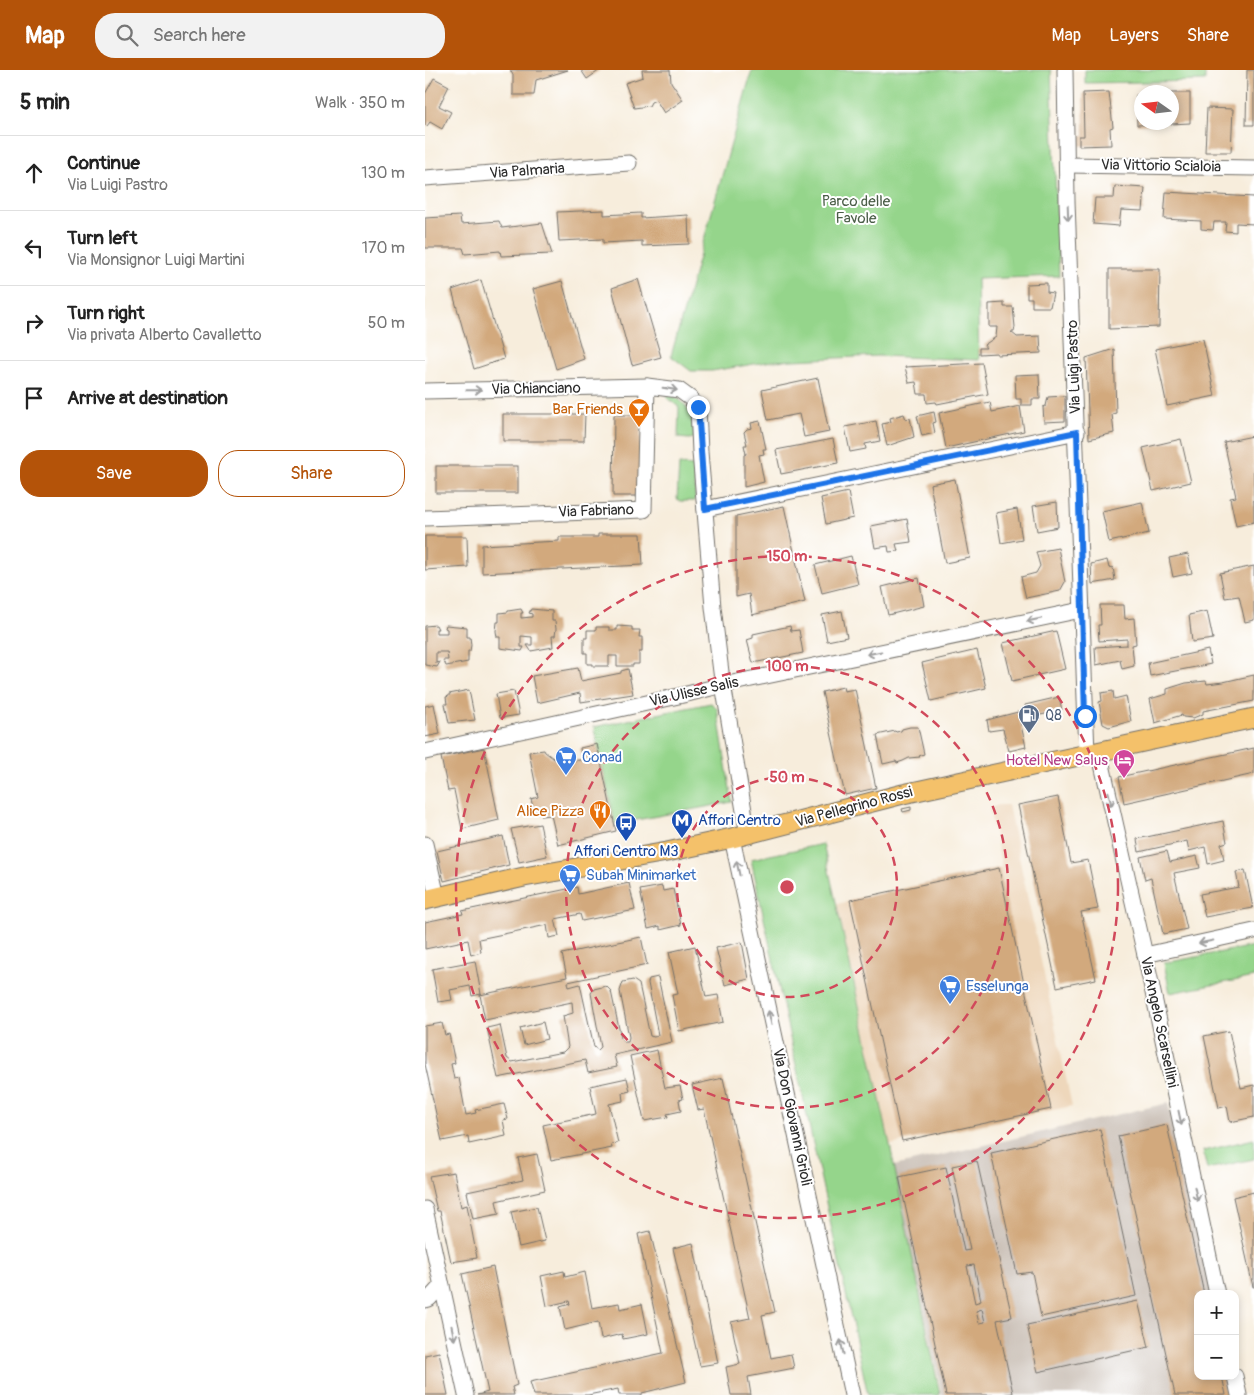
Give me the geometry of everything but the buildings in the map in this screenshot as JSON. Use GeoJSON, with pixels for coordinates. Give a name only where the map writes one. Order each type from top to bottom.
{"type":"FeatureCollection","features":[{"type":"Feature","properties":{"kind":"main road","name":"Via Pellegrino Rossi"},"geometry":{"type":"LineString","coordinates":[[431,898],[524,877],[740,837],[903,794],[1254,718]]}},
{"type":"Feature","properties":{"kind":"street","name":"Via Luigi Pastro"},"geometry":{"type":"LineString","coordinates":[[1065,70],[1068,165],[1067,201],[1077,432],[1081,610],[1093,752]]}},
{"type":"Feature","properties":{"kind":"street","name":"Via Palmaria"},"geometry":{"type":"LineString","coordinates":[[425,178],[629,163]]}},
{"type":"Feature","properties":{"kind":"street","name":"Via Vittorio Scialoia"},"geometry":{"type":"LineString","coordinates":[[1068,165],[1254,168]]}},
{"type":"Feature","properties":{"kind":"street","name":"Via Chianciano"},"geometry":{"type":"LineString","coordinates":[[425,391],[647,386],[679,390],[698,407],[705,509]]}},
{"type":"Feature","properties":{"kind":"street","name":"Via Fabriano"},"geometry":{"type":"LineString","coordinates":[[425,518],[644,510],[647,386]]}},
{"type":"Feature","properties":{"kind":"street"},"geometry":{"type":"LineString","coordinates":[[705,509],[1077,432]]}},
{"type":"Feature","properties":{"kind":"street","name":"Via Don Giovanni Grioli"},"geometry":{"type":"LineString","coordinates":[[705,509],[713,607],[740,837],[852,1395]]}},
{"type":"Feature","properties":{"kind":"street","name":"Via Ulisse Salis"},"geometry":{"type":"LineString","coordinates":[[425,752],[723,685],[1081,610]]}},
{"type":"Feature","properties":{"kind":"street","name":"Via Angelo Scarsellini"},"geometry":{"type":"LineString","coordinates":[[1093,752],[1145,955],[1216,1290]]}},
{"type":"Feature","properties":{"kind":"street"},"geometry":{"type":"LineString","coordinates":[[425,844],[431,898]]}},
{"type":"Feature","properties":{"kind":"street"},"geometry":{"type":"LineString","coordinates":[[1145,955],[1254,931]]}},
{"type":"Feature","properties":{"kind":"street"},"geometry":{"type":"LineString","coordinates":[[425,1209],[466,1395]]}},
{"type":"Feature","properties":{"kind":"street"},"geometry":{"type":"LineString","coordinates":[[425,1300],[429,1299],[442,1285]]}},
{"type":"Feature","properties":{"kind":"street"},"geometry":{"type":"LineString","coordinates":[[1236,1380],[1239,1395]]}},
{"type":"Feature","properties":{"kind":"shaded area","name":"Esselunga"},"geometry":{"type":"Polygon","coordinates":[[[1008,805],[1072,1106],[890,1145],[837,904],[1002,867],[989,808],[1008,805]]]}},
{"type":"Feature","properties":{"kind":"shaded area"},"geometry":{"type":"Polygon","coordinates":[[[1168,1103],[1213,1290],[1194,1290],[1194,1380],[1235,1380],[1238,1395],[942,1395],[894,1166],[1168,1103]]]}},
{"type":"Feature","properties":{"kind":"green space","name":"Parco delle Favole"},"geometry":{"type":"Polygon","coordinates":[[[752,70],[1051,70],[1059,276],[977,279],[979,360],[878,356],[772,361],[712,371],[691,371],[671,356],[752,70]]]}},
{"type":"Feature","properties":{"kind":"green space"},"geometry":{"type":"Polygon","coordinates":[[[1085,70],[1205,70],[1205,81],[1085,83],[1085,70]]]}},
{"type":"Feature","properties":{"kind":"green space"},"geometry":{"type":"Polygon","coordinates":[[[668,395],[681,401],[689,411],[694,438],[678,438],[679,407],[667,398],[668,395]]]}},
{"type":"Feature","properties":{"kind":"green space"},"geometry":{"type":"Polygon","coordinates":[[[679,465],[695,466],[695,501],[680,501],[677,499],[679,465]]]}},
{"type":"Feature","properties":{"kind":"green space"},"geometry":{"type":"Polygon","coordinates":[[[711,703],[717,708],[732,802],[615,824],[594,727],[711,703]]]}},
{"type":"Feature","properties":{"kind":"green space"},"geometry":{"type":"Polygon","coordinates":[[[823,844],[890,1145],[940,1395],[868,1395],[751,859],[823,844]]]}},
{"type":"Feature","properties":{"kind":"green space"},"geometry":{"type":"Polygon","coordinates":[[[1254,946],[1254,977],[1170,993],[1164,963],[1254,946]]]}},
{"type":"Feature","properties":{"kind":"green space"},"geometry":{"type":"Polygon","coordinates":[[[1254,1139],[1254,1159],[1207,1169],[1203,1151],[1254,1139]]]}},
{"type":"Feature","properties":{"kind":"place","name":"Bar Friends"},"geometry":{"type":"Point","coordinates":[639,428]}},
{"type":"Feature","properties":{"kind":"place","name":"Q8"},"geometry":{"type":"Point","coordinates":[1029,734]}},
{"type":"Feature","properties":{"kind":"place","name":"Conad"},"geometry":{"type":"Point","coordinates":[566,776]}},
{"type":"Feature","properties":{"kind":"place","name":"Hotel New Salus"},"geometry":{"type":"Point","coordinates":[1124,779]}},
{"type":"Feature","properties":{"kind":"place","name":"Alice Pizza"},"geometry":{"type":"Point","coordinates":[600,830]}},
{"type":"Feature","properties":{"kind":"place","name":"Affori Centro"},"geometry":{"type":"Point","coordinates":[682,839]}},
{"type":"Feature","properties":{"kind":"place","name":"Affori Centro M3"},"geometry":{"type":"Point","coordinates":[626,842]}},
{"type":"Feature","properties":{"kind":"place","name":"Subah Minimarket"},"geometry":{"type":"Point","coordinates":[570,894]}},
{"type":"Feature","properties":{"kind":"place","name":"Esselunga"},"geometry":{"type":"Point","coordinates":[950,1005]}},
{"type":"Feature","properties":{"kind":"route"},"geometry":{"type":"LineString","coordinates":[[698,407],[705,509],[1077,432],[1085,716]]}}]}
